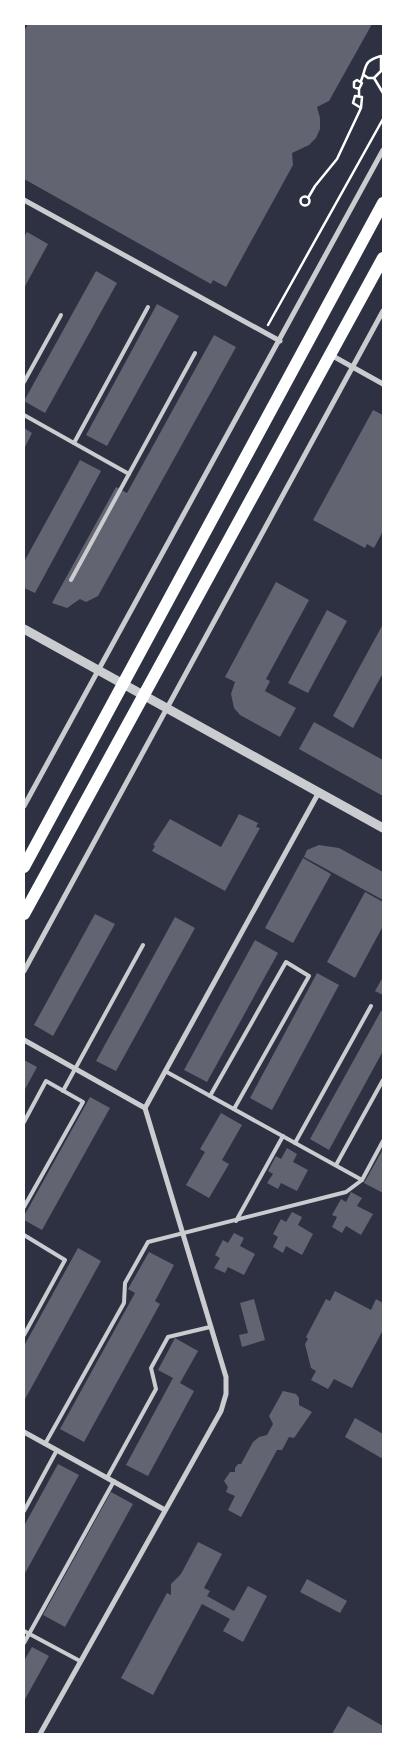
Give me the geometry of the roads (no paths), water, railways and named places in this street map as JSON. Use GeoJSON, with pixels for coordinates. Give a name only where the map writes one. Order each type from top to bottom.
{"type":"FeatureCollection","features":[{"type":"Feature","properties":{"kind":"main road"},"geometry":{"type":"LineString","coordinates":[[24,867],[383,203]]}},
{"type":"Feature","properties":{"kind":"main road"},"geometry":{"type":"LineString","coordinates":[[24,914],[383,258]]}},
{"type":"Feature","properties":{"kind":"street"},"geometry":{"type":"LineString","coordinates":[[24,806],[383,150]]}},
{"type":"Feature","properties":{"kind":"street"},"geometry":{"type":"LineString","coordinates":[[24,200],[280,340]]}},
{"type":"Feature","properties":{"kind":"street"},"geometry":{"type":"LineString","coordinates":[[24,971],[383,311]]}},
{"type":"Feature","properties":{"kind":"street"},"geometry":{"type":"LineString","coordinates":[[330,355],[383,384]]}},
{"type":"Feature","properties":{"kind":"street"},"geometry":{"type":"LineString","coordinates":[[24,629],[383,828]]}},
{"type":"Feature","properties":{"kind":"street"},"geometry":{"type":"LineString","coordinates":[[145,1108],[319,792]]}},
{"type":"Feature","properties":{"kind":"street"},"geometry":{"type":"LineString","coordinates":[[24,1040],[145,1108],[226,1377],[226,1394],[222,1412],[40,1734]]}},
{"type":"Feature","properties":{"kind":"street"},"geometry":{"type":"LineString","coordinates":[[24,1432],[165,1510]]}},
{"type":"Feature","properties":{"kind":"lane"},"geometry":{"type":"LineString","coordinates":[[74,443],[148,307]]}},
{"type":"Feature","properties":{"kind":"lane"},"geometry":{"type":"LineString","coordinates":[[24,382],[61,315]]}},
{"type":"Feature","properties":{"kind":"lane"},"geometry":{"type":"LineString","coordinates":[[71,580],[195,353]]}},
{"type":"Feature","properties":{"kind":"lane"},"geometry":{"type":"LineString","coordinates":[[24,415],[129,474]]}},
{"type":"Feature","properties":{"kind":"lane"},"geometry":{"type":"LineString","coordinates":[[63,1091],[144,945]]}},
{"type":"Feature","properties":{"kind":"lane"},"geometry":{"type":"LineString","coordinates":[[210,1096],[286,962],[309,976],[234,1109]]}},
{"type":"Feature","properties":{"kind":"lane"},"geometry":{"type":"LineString","coordinates":[[294,1143],[370,1006]]}},
{"type":"Feature","properties":{"kind":"lane"},"geometry":{"type":"LineString","coordinates":[[165,1071],[362,1180]]}},
{"type":"Feature","properties":{"kind":"lane"},"geometry":{"type":"LineString","coordinates":[[336,1165],[383,1080]]}},
{"type":"Feature","properties":{"kind":"lane"},"geometry":{"type":"LineString","coordinates":[[24,1122],[46,1081],[83,1102],[24,1207]]}},
{"type":"Feature","properties":{"kind":"lane"},"geometry":{"type":"LineString","coordinates":[[236,1221],[282,1136]]}},
{"type":"Feature","properties":{"kind":"lane"},"geometry":{"type":"LineString","coordinates":[[45,1444],[124,1303],[125,1283],[148,1242],[346,1192],[362,1180],[383,1142]]}},
{"type":"Feature","properties":{"kind":"lane"},"geometry":{"type":"LineString","coordinates":[[24,1234],[66,1260],[24,1335]]}},
{"type":"Feature","properties":{"kind":"lane"},"geometry":{"type":"LineString","coordinates":[[107,1478],[156,1389],[151,1368],[168,1337],[210,1327]]}},
{"type":"Feature","properties":{"kind":"lane"},"geometry":{"type":"LineString","coordinates":[[24,1511],[58,1450]]}},
{"type":"Feature","properties":{"kind":"lane"},"geometry":{"type":"LineString","coordinates":[[24,1643],[114,1482]]}},
{"type":"Feature","properties":{"kind":"lane"},"geometry":{"type":"LineString","coordinates":[[24,1631],[80,1661]]}}]}
